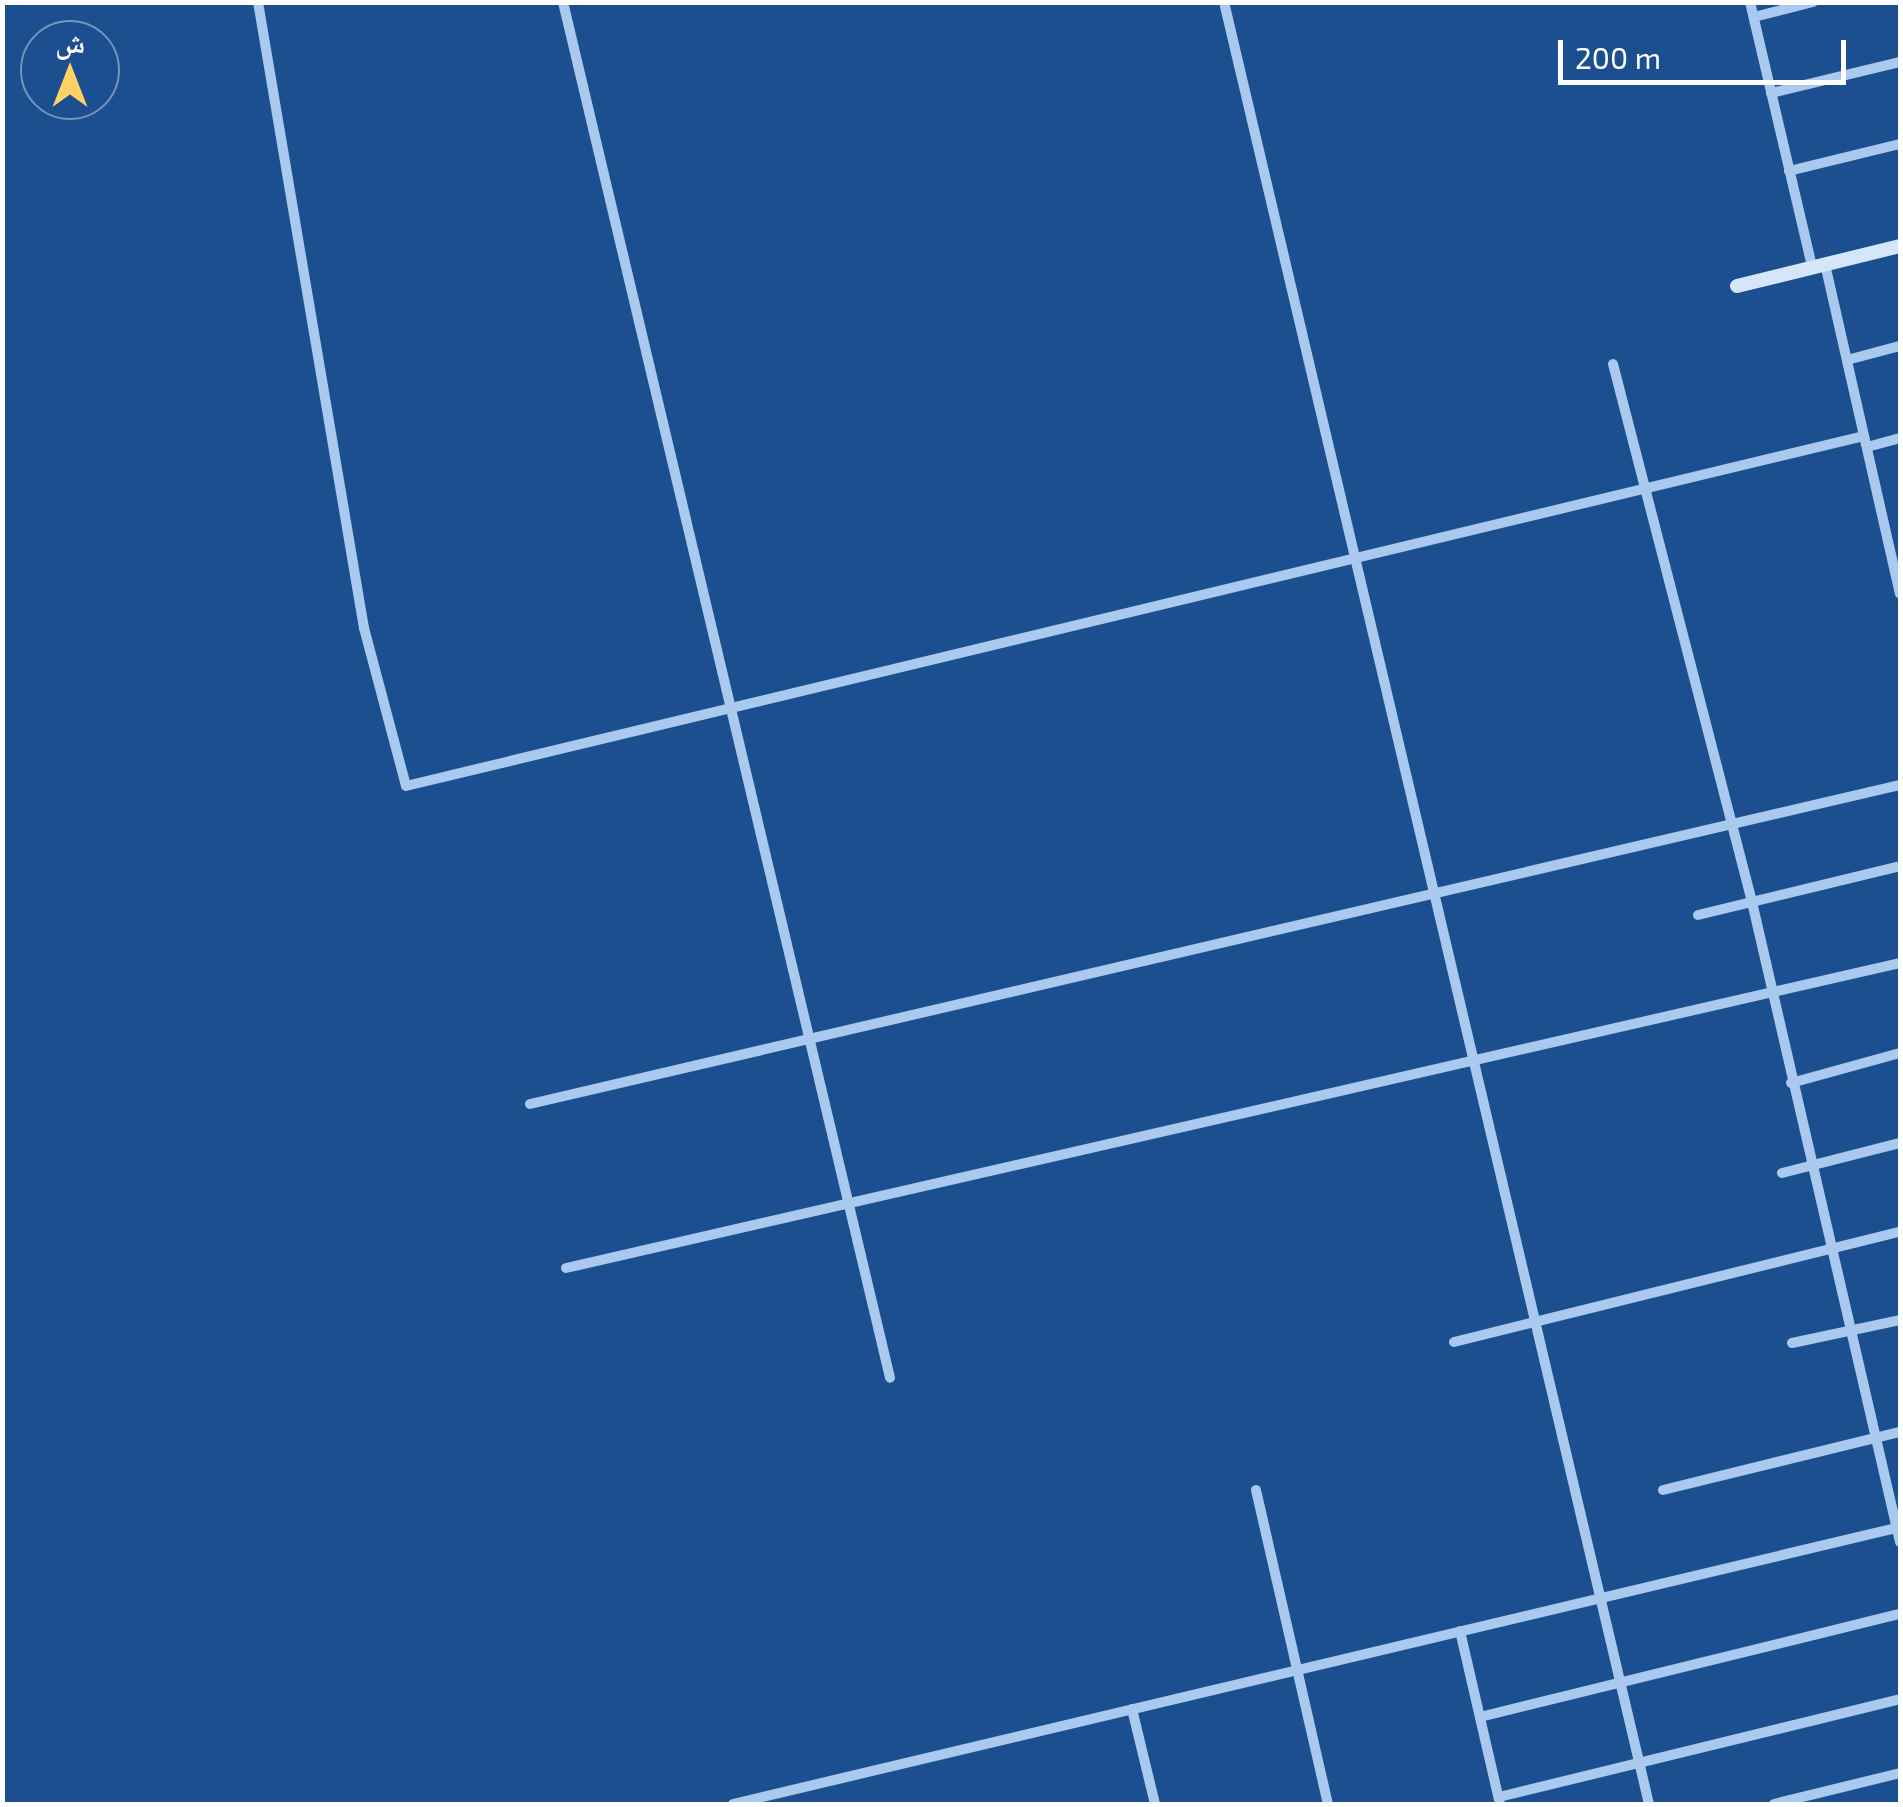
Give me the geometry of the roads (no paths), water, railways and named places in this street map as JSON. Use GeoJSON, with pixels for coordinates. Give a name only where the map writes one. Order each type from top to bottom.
{"type":"FeatureCollection","features":[{"type":"Feature","properties":{"kind":"street"},"geometry":{"type":"LineString","coordinates":[[258,2],[364,628],[406,786],[1646,491],[1866,442],[1900,438]]}},
{"type":"Feature","properties":{"kind":"street"},"geometry":{"type":"LineString","coordinates":[[563,2],[890,1378]]}},
{"type":"Feature","properties":{"kind":"street"},"geometry":{"type":"LineString","coordinates":[[1224,2],[1650,1804]]}},
{"type":"Feature","properties":{"kind":"street"},"geometry":{"type":"LineString","coordinates":[[1750,2],[1790,171],[1847,360],[1900,594]]}},
{"type":"Feature","properties":{"kind":"street"},"geometry":{"type":"LineString","coordinates":[[1754,18],[1813,2]]}},
{"type":"Feature","properties":{"kind":"street"},"geometry":{"type":"LineString","coordinates":[[1772,93],[1900,62]]}},
{"type":"Feature","properties":{"kind":"street"},"geometry":{"type":"LineString","coordinates":[[1790,171],[1900,144]]}},
{"type":"Feature","properties":{"kind":"street"},"geometry":{"type":"LineString","coordinates":[[1737,286],[1900,246]]}},
{"type":"Feature","properties":{"kind":"street"},"geometry":{"type":"LineString","coordinates":[[1847,360],[1900,346]]}},
{"type":"Feature","properties":{"kind":"street"},"geometry":{"type":"LineString","coordinates":[[1613,364],[1752,902],[1900,1542]]}},
{"type":"Feature","properties":{"kind":"street"},"geometry":{"type":"LineString","coordinates":[[1886,532],[1900,528]]}},
{"type":"Feature","properties":{"kind":"street"},"geometry":{"type":"LineString","coordinates":[[530,1104],[1900,785]]}},
{"type":"Feature","properties":{"kind":"street"},"geometry":{"type":"LineString","coordinates":[[1698,915],[1900,866]]}},
{"type":"Feature","properties":{"kind":"street"},"geometry":{"type":"LineString","coordinates":[[566,1268],[1474,1064],[1900,962]]}},
{"type":"Feature","properties":{"kind":"street"},"geometry":{"type":"LineString","coordinates":[[1792,1083],[1900,1054]]}},
{"type":"Feature","properties":{"kind":"street"},"geometry":{"type":"LineString","coordinates":[[1782,1173],[1900,1142]]}},
{"type":"Feature","properties":{"kind":"street"},"geometry":{"type":"LineString","coordinates":[[1454,1342],[1900,1232]]}},
{"type":"Feature","properties":{"kind":"street"},"geometry":{"type":"LineString","coordinates":[[1792,1343],[1900,1320]]}},
{"type":"Feature","properties":{"kind":"street"},"geometry":{"type":"LineString","coordinates":[[1663,1490],[1900,1432]]}},
{"type":"Feature","properties":{"kind":"street"},"geometry":{"type":"LineString","coordinates":[[1256,1490],[1328,1804]]}},
{"type":"Feature","properties":{"kind":"street"},"geometry":{"type":"LineString","coordinates":[[734,1804],[1899,1527]]}},
{"type":"Feature","properties":{"kind":"street"},"geometry":{"type":"LineString","coordinates":[[1480,1716],[1900,1614]]}},
{"type":"Feature","properties":{"kind":"street"},"geometry":{"type":"LineString","coordinates":[[1460,1631],[1500,1801],[1900,1699]]}},
{"type":"Feature","properties":{"kind":"street"},"geometry":{"type":"LineString","coordinates":[[1132,1710],[1155,1804]]}},
{"type":"Feature","properties":{"kind":"street"},"geometry":{"type":"LineString","coordinates":[[1774,1804],[1900,1773]]}}]}
